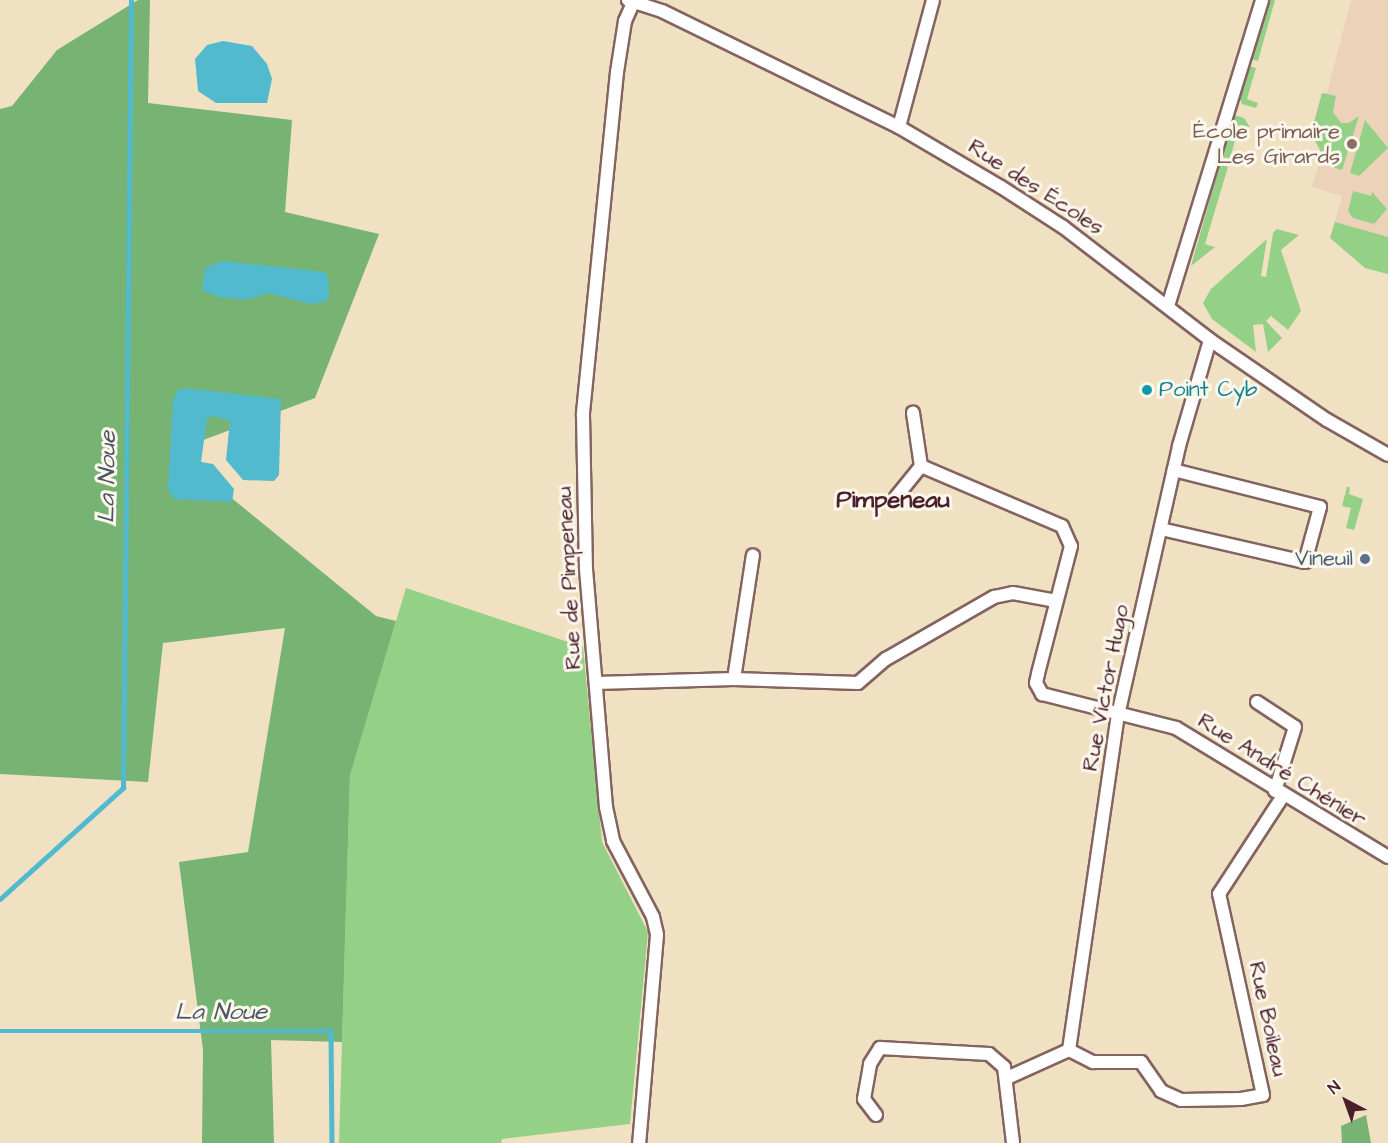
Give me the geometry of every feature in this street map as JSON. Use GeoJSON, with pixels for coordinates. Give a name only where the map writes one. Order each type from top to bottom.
{"type":"FeatureCollection","features":[{"type":"Feature","properties":{"kind":"street"},"geometry":{"type":"LineString","coordinates":[[899,127],[933,0]]}},
{"type":"Feature","properties":{"kind":"street"},"geometry":{"type":"LineString","coordinates":[[1168,306],[1262,0]]}},
{"type":"Feature","properties":{"kind":"street","name":"Rue des Écoles"},"geometry":{"type":"LineString","coordinates":[[631,2],[662,11],[899,127],[1063,227],[1210,340],[1327,420],[1388,455]]}},
{"type":"Feature","properties":{"kind":"street","name":"Rue de Pimpeneau"},"geometry":{"type":"LineString","coordinates":[[631,2],[625,21],[617,72],[583,415],[586,569],[606,807],[614,841],[653,917],[657,935],[639,1143]]}},
{"type":"Feature","properties":{"kind":"street","name":"Rue Victor Hugo"},"geometry":{"type":"LineString","coordinates":[[1069,1050],[1118,715],[1174,470],[1210,340]]}},
{"type":"Feature","properties":{"kind":"street"},"geometry":{"type":"LineString","coordinates":[[896,497],[921,466],[913,413]]}},
{"type":"Feature","properties":{"kind":"street","name":"Rue André Chénier"},"geometry":{"type":"LineString","coordinates":[[921,466],[1062,526],[1071,546],[1036,682],[1042,694],[1176,728],[1279,793],[1388,857]]}},
{"type":"Feature","properties":{"kind":"street"},"geometry":{"type":"LineString","coordinates":[[1161,530],[1305,562],[1320,507],[1174,470]]}},
{"type":"Feature","properties":{"kind":"street"},"geometry":{"type":"LineString","coordinates":[[734,679],[753,555]]}},
{"type":"Feature","properties":{"kind":"street"},"geometry":{"type":"LineString","coordinates":[[596,683],[734,679],[858,683],[886,659],[994,597],[1013,593],[1056,601]]}},
{"type":"Feature","properties":{"kind":"street"},"geometry":{"type":"LineString","coordinates":[[1257,702],[1295,727],[1279,793]]}},
{"type":"Feature","properties":{"kind":"street","name":"Rue Boileau"},"geometry":{"type":"LineString","coordinates":[[1069,1050],[1093,1062],[1141,1062],[1170,1097],[1241,1099],[1263,1095],[1219,894],[1279,793]]}},
{"type":"Feature","properties":{"kind":"street"},"geometry":{"type":"LineString","coordinates":[[876,1115],[864,1099],[870,1064],[880,1048],[989,1054],[1004,1067],[1013,1143]]}},
{"type":"Feature","properties":{"kind":"street"},"geometry":{"type":"LineString","coordinates":[[1006,1078],[1069,1050]]}},
{"type":"Feature","properties":{"kind":"shaded area","name":"École primaire Les Girards"},"geometry":{"type":"Polygon","coordinates":[[[1351,0],[1388,0],[1388,274],[1365,268],[1330,238],[1342,196],[1312,187],[1322,154],[1311,133],[1322,93],[1327,93],[1351,0]]]}},
{"type":"Feature","properties":{"kind":"green space"},"geometry":{"type":"Polygon","coordinates":[[[138,0],[150,0],[148,103],[292,120],[285,212],[379,234],[315,398],[174,451],[376,616],[396,621],[350,775],[342,1042],[271,1040],[274,1143],[202,1143],[203,1050],[179,862],[248,852],[285,628],[163,643],[148,782],[0,774],[0,109],[12,106],[57,50],[138,0]]]}},
{"type":"Feature","properties":{"kind":"green space"},"geometry":{"type":"Polygon","coordinates":[[[1266,0],[1275,0],[1258,61],[1250,59],[1266,0]]]}},
{"type":"Feature","properties":{"kind":"green space"},"geometry":{"type":"Polygon","coordinates":[[[1248,66],[1256,68],[1247,99],[1258,103],[1256,108],[1242,104],[1239,97],[1248,66]]]}},
{"type":"Feature","properties":{"kind":"green space"},"geometry":{"type":"Polygon","coordinates":[[[1322,93],[1336,96],[1333,112],[1341,123],[1349,123],[1359,116],[1342,170],[1319,163],[1322,154],[1311,133],[1322,93]]]}},
{"type":"Feature","properties":{"kind":"green space"},"geometry":{"type":"Polygon","coordinates":[[[1234,115],[1244,118],[1250,127],[1239,125],[1230,159],[1222,157],[1234,115]]]}},
{"type":"Feature","properties":{"kind":"green space"},"geometry":{"type":"Polygon","coordinates":[[[1365,120],[1388,148],[1359,176],[1350,173],[1365,120]]]}},
{"type":"Feature","properties":{"kind":"green space"},"geometry":{"type":"Polygon","coordinates":[[[1220,164],[1228,167],[1205,244],[1215,247],[1191,266],[1220,164]]]}},
{"type":"Feature","properties":{"kind":"green space"},"geometry":{"type":"Polygon","coordinates":[[[1353,191],[1371,196],[1372,192],[1387,209],[1374,224],[1353,218],[1348,211],[1353,191]]]}},
{"type":"Feature","properties":{"kind":"green space"},"geometry":{"type":"Polygon","coordinates":[[[1335,222],[1388,237],[1388,274],[1365,268],[1330,238],[1335,222]]]}},
{"type":"Feature","properties":{"kind":"green space"},"geometry":{"type":"Polygon","coordinates":[[[1277,229],[1299,235],[1281,250],[1301,311],[1288,330],[1271,316],[1266,321],[1282,338],[1268,352],[1263,324],[1253,325],[1256,352],[1212,319],[1203,303],[1211,289],[1267,239],[1261,276],[1266,277],[1273,233],[1277,229]]]}},
{"type":"Feature","properties":{"kind":"green space"},"geometry":{"type":"Polygon","coordinates":[[[1347,487],[1350,487],[1349,494],[1363,499],[1354,530],[1346,528],[1351,508],[1342,506],[1347,487]]]}},
{"type":"Feature","properties":{"kind":"green space"},"geometry":{"type":"Polygon","coordinates":[[[406,588],[583,647],[602,842],[648,932],[630,1124],[502,1139],[501,1143],[339,1143],[350,774],[406,588]]]}},
{"type":"Feature","properties":{"kind":"green space"},"geometry":{"type":"Polygon","coordinates":[[[1366,1115],[1371,1143],[1342,1143],[1341,1126],[1366,1115]]]}},
{"type":"Feature","properties":{"kind":"water"},"geometry":{"type":"Polygon","coordinates":[[[223,41],[252,46],[267,64],[272,79],[267,103],[216,103],[198,91],[195,59],[207,45],[223,41]]]}},
{"type":"Feature","properties":{"kind":"water"},"geometry":{"type":"Polygon","coordinates":[[[222,261],[324,272],[328,277],[329,296],[325,302],[310,304],[269,293],[246,300],[219,297],[202,290],[205,268],[222,261]]]}},
{"type":"Feature","properties":{"kind":"water"},"geometry":{"type":"Polygon","coordinates":[[[184,388],[281,399],[279,475],[274,481],[243,480],[226,460],[230,420],[212,416],[207,419],[201,462],[213,464],[234,489],[232,502],[174,499],[168,489],[173,400],[177,391],[184,388]]]}},
{"type":"Feature","properties":{"kind":"waterway","name":"La Noue"},"geometry":{"type":"LineString","coordinates":[[0,899],[123,788],[131,0]]}},
{"type":"Feature","properties":{"kind":"waterway","name":"La Noue"},"geometry":{"type":"LineString","coordinates":[[0,1031],[331,1031],[332,1143]]}},
{"type":"Feature","properties":{"kind":"place","name":"École primaire Les Girards"},"geometry":{"type":"Point","coordinates":[1352,144]}},
{"type":"Feature","properties":{"kind":"place","name":"Point Cyb"},"geometry":{"type":"Point","coordinates":[1147,390]}},
{"type":"Feature","properties":{"kind":"place","name":"Vineuil"},"geometry":{"type":"Point","coordinates":[1365,559]}},
{"type":"Feature","properties":{"kind":"district","name":"Pimpeneau"},"geometry":{"type":"Point","coordinates":[893,501]}}]}
